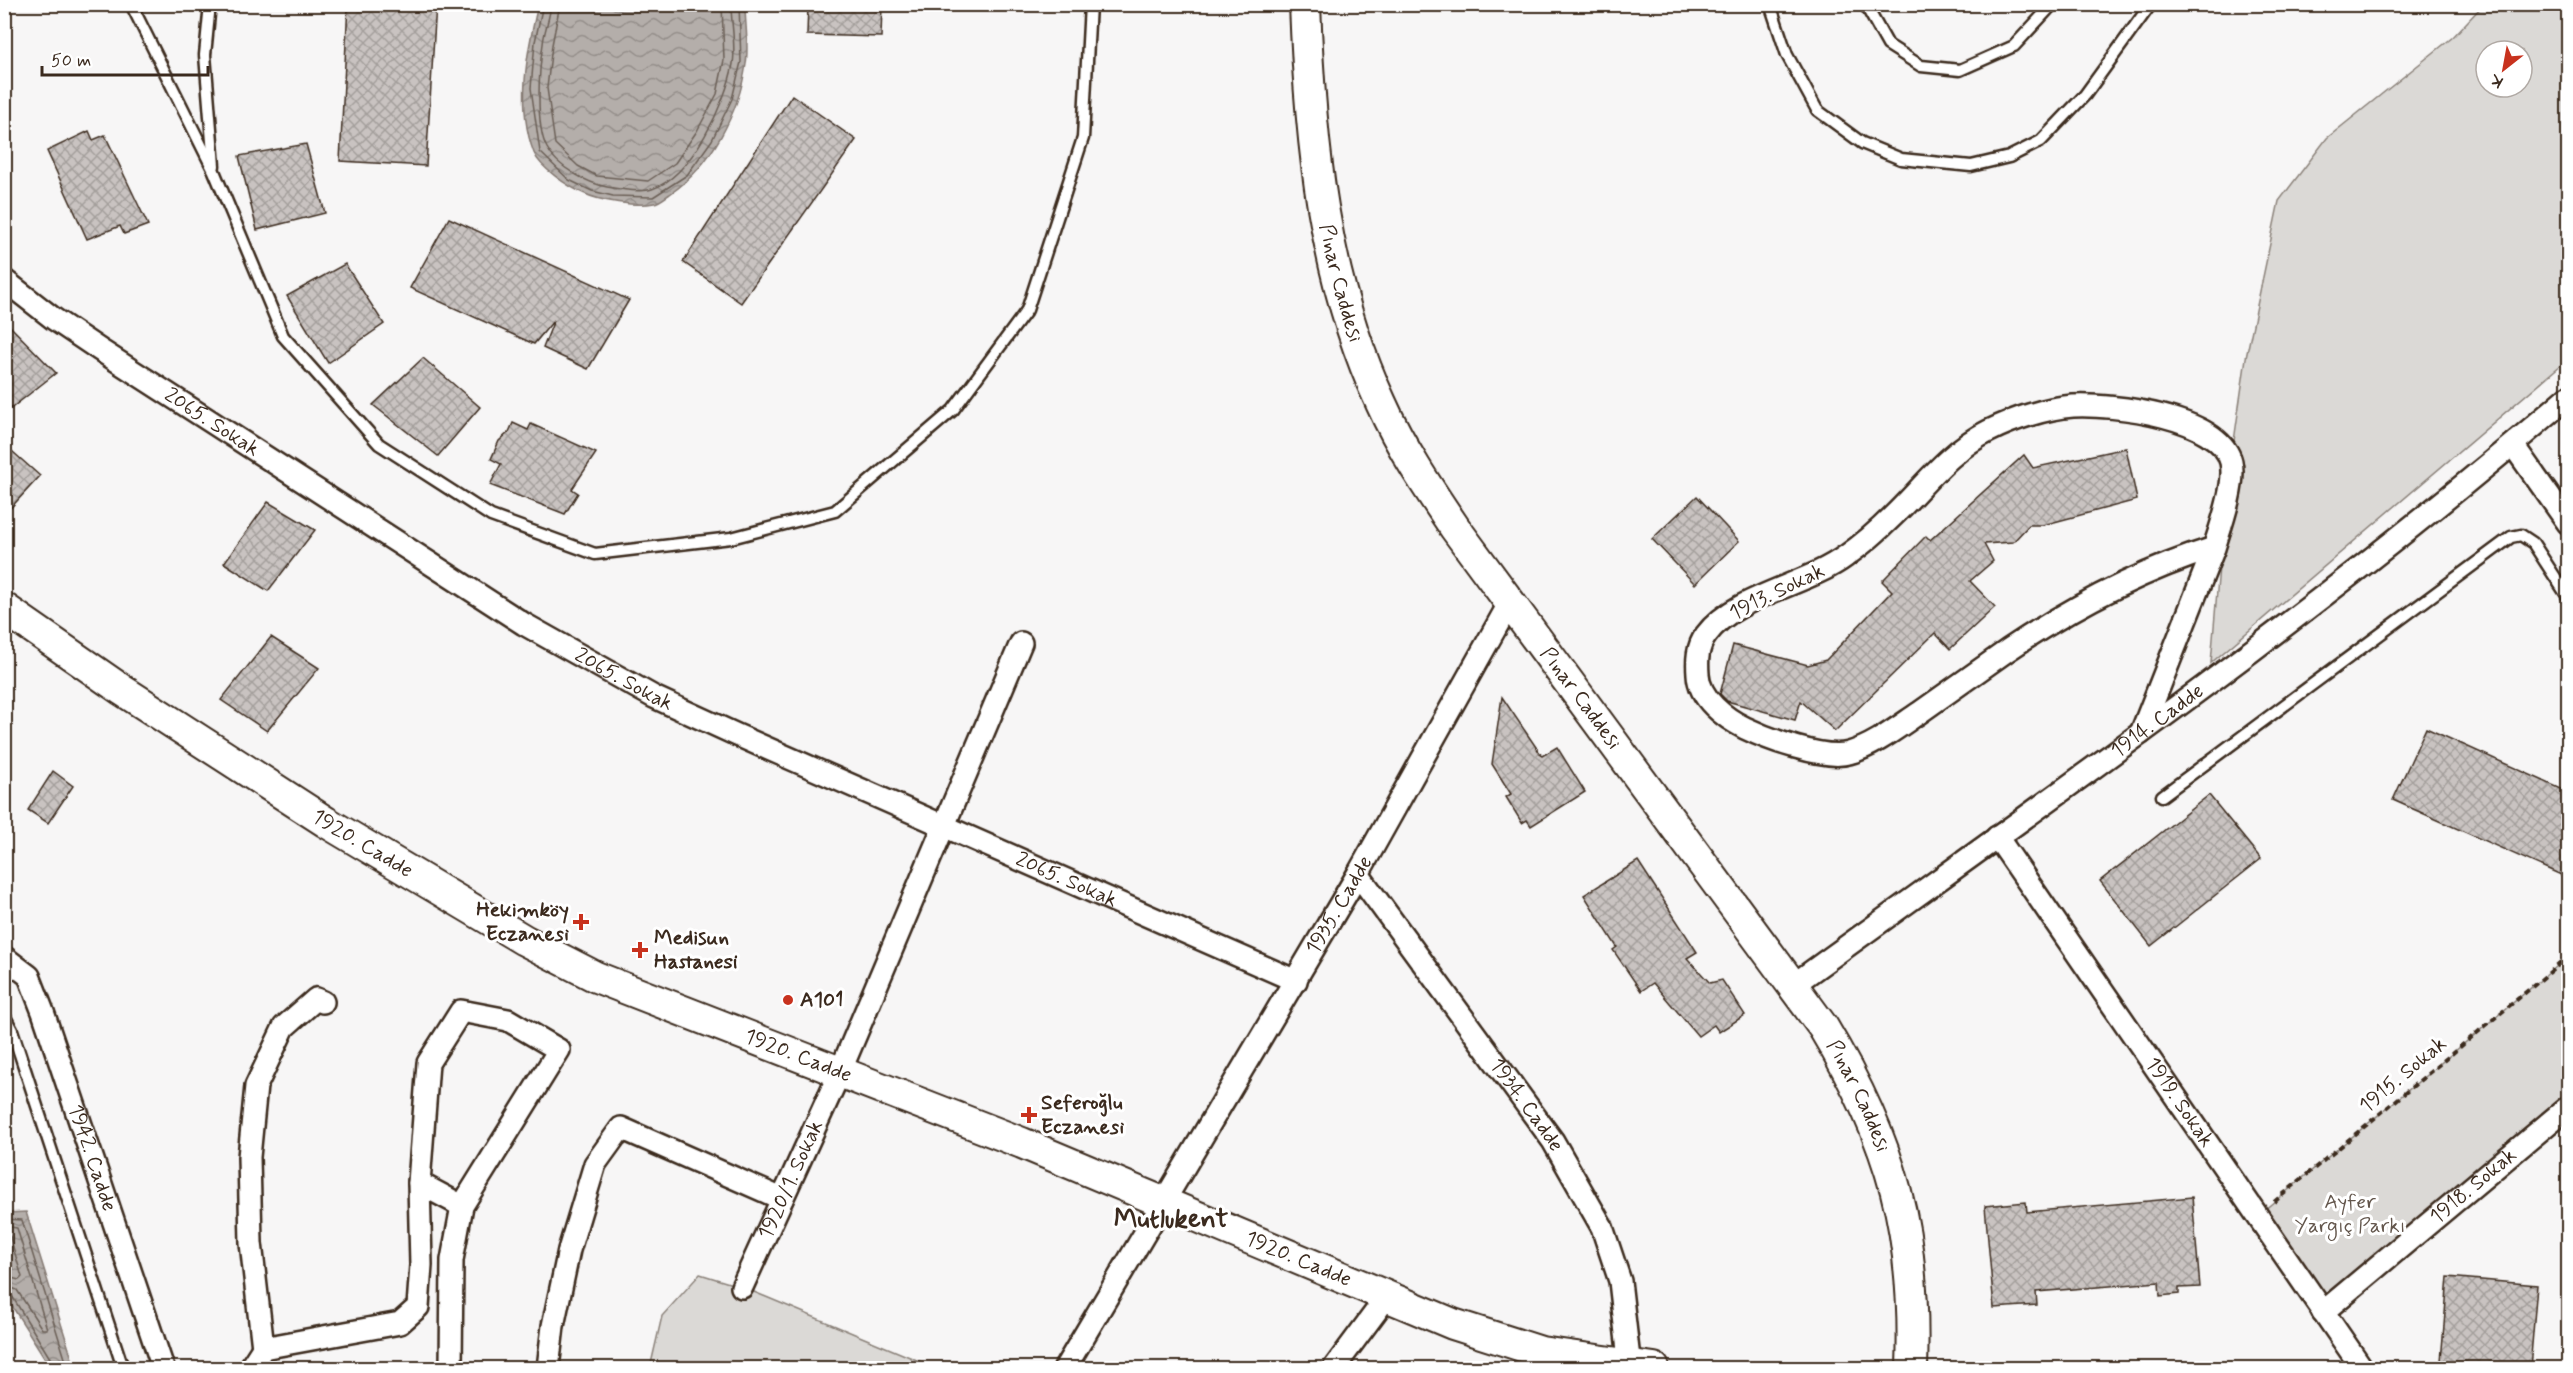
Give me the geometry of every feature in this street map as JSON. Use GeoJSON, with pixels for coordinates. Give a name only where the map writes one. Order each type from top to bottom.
{"type":"FeatureCollection","features":[{"type":"Feature","properties":{"kind":"main road","name":"Pınar Caddesi"},"geometry":{"type":"LineString","coordinates":[[1305,4],[1311,111],[1319,188],[1344,304],[1381,403],[1405,450],[1455,528],[1793,985],[1823,1027],[1851,1073],[1892,1169],[1910,1262],[1914,1314],[1912,1368]]}},
{"type":"Feature","properties":{"kind":"main road","name":"1920. Cadde"},"geometry":{"type":"LineString","coordinates":[[4,608],[132,697],[289,799],[524,940],[596,977],[1166,1202],[1386,1298],[1500,1341],[1553,1354],[1638,1368]]}},
{"type":"Feature","properties":{"kind":"street","name":"2065. Sokak"},"geometry":{"type":"LineString","coordinates":[[4,280],[54,319],[100,350],[467,589],[587,661],[654,697],[727,730],[1296,981]]}},
{"type":"Feature","properties":{"kind":"street","name":"1914. Cadde"},"geometry":{"type":"LineString","coordinates":[[1793,985],[2141,733],[2411,528],[2568,397]]}},
{"type":"Feature","properties":{"kind":"street","name":"1913. Sokak"},"geometry":{"type":"LineString","coordinates":[[2141,733],[2214,548],[2227,501],[2231,462],[2220,442],[2202,428],[2176,418],[2074,406],[2037,413],[1987,431],[1959,450],[1894,515],[1842,559],[1719,621],[1704,638],[1698,656],[1698,681],[1710,703],[1730,721],[1796,746],[1846,754],[1900,726],[2018,644],[2091,599],[2161,566],[2214,548]]}},
{"type":"Feature","properties":{"kind":"street"},"geometry":{"type":"LineString","coordinates":[[2513,445],[2568,523]]}},
{"type":"Feature","properties":{"kind":"street","name":"1935. Cadde"},"geometry":{"type":"LineString","coordinates":[[1065,1368],[1296,981],[1509,604]]}},
{"type":"Feature","properties":{"kind":"street","name":"1920/1. Sokak"},"geometry":{"type":"LineString","coordinates":[[742,1287],[840,1072],[1021,643]]}},
{"type":"Feature","properties":{"kind":"street","name":"1919. Sokak"},"geometry":{"type":"LineString","coordinates":[[1997,837],[2362,1368]]}},
{"type":"Feature","properties":{"kind":"street","name":"1934. Cadde"},"geometry":{"type":"LineString","coordinates":[[1358,874],[1540,1123],[1602,1227],[1620,1281],[1638,1368]]}},
{"type":"Feature","properties":{"kind":"street","name":"1942. Cadde"},"geometry":{"type":"LineString","coordinates":[[4,957],[29,976],[43,1012],[163,1368]]}},
{"type":"Feature","properties":{"kind":"street"},"geometry":{"type":"LineString","coordinates":[[250,1368],[263,1347],[251,1243],[249,1157],[256,1086],[284,1027],[316,999],[323,1002]]}},
{"type":"Feature","properties":{"kind":"street"},"geometry":{"type":"LineString","coordinates":[[263,1347],[400,1323],[418,1307],[421,1265],[420,1183],[428,1063],[461,1011],[508,1020],[559,1050],[462,1206],[452,1260],[451,1368]]}},
{"type":"Feature","properties":{"kind":"street","name":"1918. Sokak"},"geometry":{"type":"LineString","coordinates":[[2323,1312],[2568,1107]]}},
{"type":"Feature","properties":{"kind":"street"},"geometry":{"type":"LineString","coordinates":[[548,1368],[553,1326],[569,1250],[595,1164],[621,1128],[782,1199]]}},
{"type":"Feature","properties":{"kind":"street"},"geometry":{"type":"LineString","coordinates":[[420,1183],[462,1206]]}},
{"type":"Feature","properties":{"kind":"street"},"geometry":{"type":"LineString","coordinates":[[1334,1368],[1386,1298]]}},
{"type":"Feature","properties":{"kind":"lane"},"geometry":{"type":"LineString","coordinates":[[131,4],[214,171],[283,336],[379,444],[491,516],[595,554],[731,538],[835,511],[952,410],[1027,310],[1083,138],[1090,4]]}},
{"type":"Feature","properties":{"kind":"lane"},"geometry":{"type":"LineString","coordinates":[[210,4],[205,55],[214,171]]}},
{"type":"Feature","properties":{"kind":"lane"},"geometry":{"type":"LineString","coordinates":[[1770,4],[1787,55],[1817,111],[1862,143],[1901,159],[1971,166],[2009,158],[2041,141],[2085,95],[2151,4]]}},
{"type":"Feature","properties":{"kind":"lane"},"geometry":{"type":"LineString","coordinates":[[1865,4],[1888,45],[1921,66],[1960,70],[2014,46],[2053,4]]}},
{"type":"Feature","properties":{"kind":"lane"},"geometry":{"type":"LineString","coordinates":[[2162,796],[2511,537],[2521,535],[2533,543],[2568,597]]}},
{"type":"Feature","properties":{"kind":"lane"},"geometry":{"type":"LineString","coordinates":[[4,1015],[12,1030],[123,1368]]}},
{"type":"Feature","properties":{"kind":"path","name":"1915. Sokak"},"geometry":{"type":"LineString","coordinates":[[2257,1216],[2568,957]]}},
{"type":"Feature","properties":{"kind":"green space"},"geometry":{"type":"Polygon","coordinates":[[[2483,5],[2568,5],[2568,359],[2211,663],[2223,519],[2246,358],[2279,201],[2327,138],[2453,37],[2483,5]]]}},
{"type":"Feature","properties":{"kind":"green space","name":"Ayfer Yargıç Parkı"},"geometry":{"type":"Polygon","coordinates":[[[2568,957],[2568,1107],[2323,1312],[2257,1216],[2568,957]]]}},
{"type":"Feature","properties":{"kind":"green space"},"geometry":{"type":"Polygon","coordinates":[[[700,1274],[742,1287],[936,1368],[650,1368],[662,1316],[700,1274]]]}},
{"type":"Feature","properties":{"kind":"water"},"geometry":{"type":"Polygon","coordinates":[[[538,5],[745,5],[747,57],[742,83],[730,119],[721,137],[698,169],[658,202],[638,204],[590,196],[563,182],[537,159],[525,117],[524,98],[527,60],[538,5]]]}},
{"type":"Feature","properties":{"kind":"water"},"geometry":{"type":"Polygon","coordinates":[[[26,1212],[75,1368],[51,1368],[5,1295],[7,1213],[26,1212]]]}},
{"type":"Feature","properties":{"kind":"building"},"geometry":{"type":"Polygon","coordinates":[[[348,4],[436,4],[426,166],[340,161],[348,4]]]}},
{"type":"Feature","properties":{"kind":"building"},"geometry":{"type":"Polygon","coordinates":[[[808,4],[882,4],[881,37],[807,35],[808,4]]]}},
{"type":"Feature","properties":{"kind":"building"},"geometry":{"type":"Polygon","coordinates":[[[792,95],[856,140],[741,303],[683,262],[792,95]]]}},
{"type":"Feature","properties":{"kind":"building"},"geometry":{"type":"Polygon","coordinates":[[[89,131],[93,140],[105,135],[148,225],[124,234],[120,226],[87,239],[47,151],[89,131]]]}},
{"type":"Feature","properties":{"kind":"building"},"geometry":{"type":"Polygon","coordinates":[[[306,144],[325,213],[257,230],[239,156],[306,144]]]}},
{"type":"Feature","properties":{"kind":"building"},"geometry":{"type":"Polygon","coordinates":[[[449,218],[629,300],[588,369],[543,348],[554,320],[534,344],[410,288],[449,218]]]}},
{"type":"Feature","properties":{"kind":"building"},"geometry":{"type":"Polygon","coordinates":[[[345,264],[384,324],[328,363],[287,296],[345,264]]]}},
{"type":"Feature","properties":{"kind":"building"},"geometry":{"type":"Polygon","coordinates":[[[4,320],[56,373],[4,414],[4,320]]]}},
{"type":"Feature","properties":{"kind":"building"},"geometry":{"type":"Polygon","coordinates":[[[423,358],[480,407],[438,456],[373,405],[423,358]]]}},
{"type":"Feature","properties":{"kind":"building"},"geometry":{"type":"Polygon","coordinates":[[[513,423],[528,430],[531,424],[596,453],[572,489],[578,493],[565,514],[490,485],[501,464],[491,459],[499,441],[509,432],[513,423]]]}},
{"type":"Feature","properties":{"kind":"building"},"geometry":{"type":"Polygon","coordinates":[[[4,444],[40,476],[4,515],[4,444]]]}},
{"type":"Feature","properties":{"kind":"building"},"geometry":{"type":"Polygon","coordinates":[[[2126,448],[2137,500],[2043,525],[2029,525],[2013,542],[1984,544],[1993,561],[1970,581],[1995,607],[1950,649],[1935,633],[1835,731],[1801,701],[1795,720],[1727,701],[1720,694],[1733,645],[1808,665],[1826,660],[1892,591],[1882,581],[1926,536],[1930,540],[2024,455],[2033,468],[2126,448]]]}},
{"type":"Feature","properties":{"kind":"building"},"geometry":{"type":"Polygon","coordinates":[[[1697,496],[1739,541],[1695,584],[1652,539],[1697,496]]]}},
{"type":"Feature","properties":{"kind":"building"},"geometry":{"type":"Polygon","coordinates":[[[268,502],[315,530],[268,591],[224,563],[268,502]]]}},
{"type":"Feature","properties":{"kind":"building"},"geometry":{"type":"Polygon","coordinates":[[[271,637],[319,668],[267,731],[221,700],[271,637]]]}},
{"type":"Feature","properties":{"kind":"building"},"geometry":{"type":"Polygon","coordinates":[[[1502,697],[1542,756],[1557,747],[1585,792],[1531,826],[1527,820],[1522,823],[1506,797],[1511,794],[1492,764],[1502,697]]]}},
{"type":"Feature","properties":{"kind":"building"},"geometry":{"type":"Polygon","coordinates":[[[2426,728],[2568,792],[2568,878],[2393,800],[2426,728]]]}},
{"type":"Feature","properties":{"kind":"building"},"geometry":{"type":"Polygon","coordinates":[[[53,771],[73,786],[48,823],[28,810],[53,771]]]}},
{"type":"Feature","properties":{"kind":"building"},"geometry":{"type":"Polygon","coordinates":[[[2209,795],[2261,859],[2151,946],[2100,881],[2209,795]]]}},
{"type":"Feature","properties":{"kind":"building"},"geometry":{"type":"Polygon","coordinates":[[[1638,861],[1697,952],[1687,958],[1710,983],[1722,980],[1745,1015],[1719,1032],[1714,1025],[1698,1036],[1653,983],[1641,991],[1613,950],[1617,947],[1584,895],[1638,861]]]}},
{"type":"Feature","properties":{"kind":"building"},"geometry":{"type":"Polygon","coordinates":[[[2192,1197],[2200,1287],[2179,1288],[2179,1294],[2160,1296],[2159,1282],[2036,1292],[2037,1305],[1994,1308],[1985,1206],[2026,1202],[2027,1212],[2192,1197]]]}},
{"type":"Feature","properties":{"kind":"building"},"geometry":{"type":"Polygon","coordinates":[[[2448,1277],[2537,1285],[2530,1368],[2441,1361],[2448,1277]]]}},
{"type":"Feature","properties":{"kind":"place","name":"Hekimköy Eczanesi"},"geometry":{"type":"Point","coordinates":[581,922]}},
{"type":"Feature","properties":{"kind":"place","name":"Medisun Hastanesi"},"geometry":{"type":"Point","coordinates":[640,950]}},
{"type":"Feature","properties":{"kind":"place","name":"A101"},"geometry":{"type":"Point","coordinates":[788,1000]}},
{"type":"Feature","properties":{"kind":"place","name":"Seferoğlu Eczanesi"},"geometry":{"type":"Point","coordinates":[1029,1115]}},
{"type":"Feature","properties":{"kind":"district","name":"Mutlukent"},"geometry":{"type":"Point","coordinates":[1171,1219]}}]}
